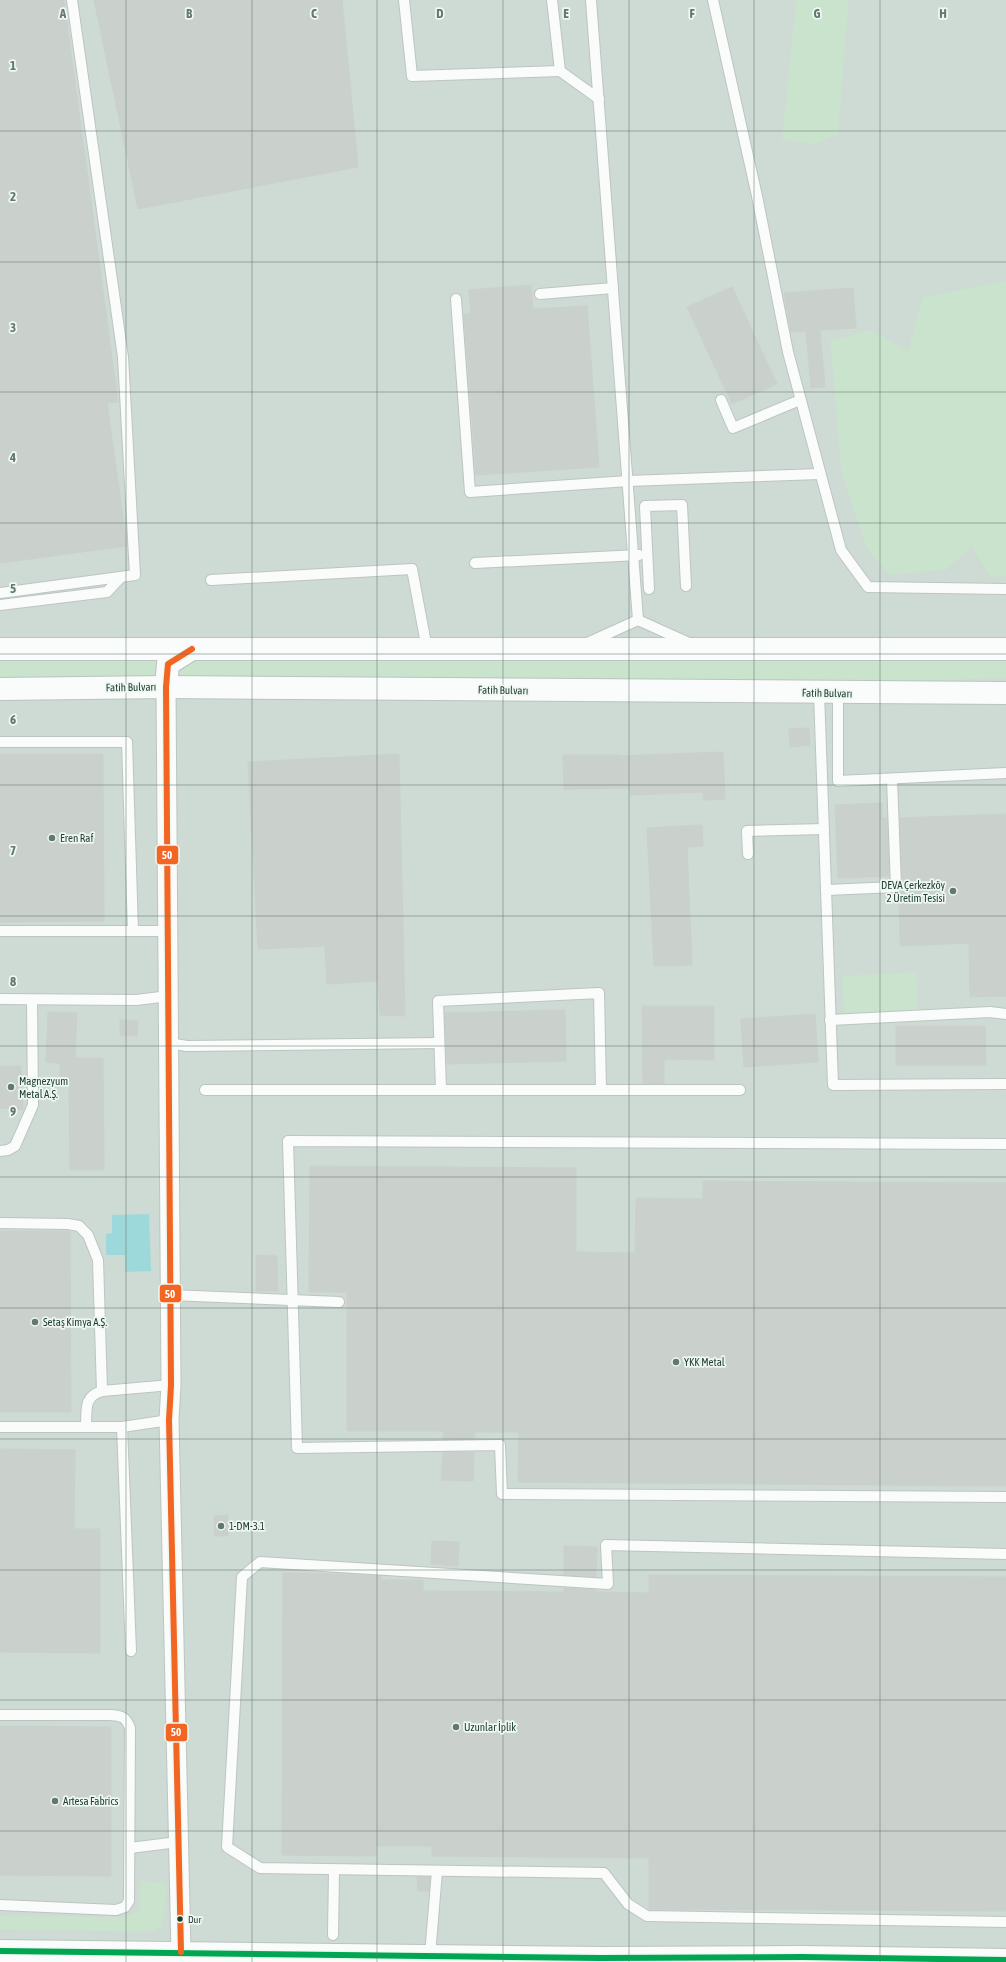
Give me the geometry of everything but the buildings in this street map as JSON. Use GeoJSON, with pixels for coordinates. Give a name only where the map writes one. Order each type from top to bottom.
{"type":"FeatureCollection","features":[{"type":"Feature","properties":{"kind":"main road"},"geometry":{"type":"LineString","coordinates":[[1,645],[192,649],[1006,649]]}},
{"type":"Feature","properties":{"kind":"main road"},"geometry":{"type":"LineString","coordinates":[[166,687],[168,664],[192,649]]}},
{"type":"Feature","properties":{"kind":"main road","name":"Fatih Bulvarı"},"geometry":{"type":"LineString","coordinates":[[0,689],[166,687],[1006,694]]}},
{"type":"Feature","properties":{"kind":"main road"},"geometry":{"type":"LineString","coordinates":[[8,1955],[121,1957],[181,1952],[430,1955],[600,1960],[1006,1960]]}},
{"type":"Feature","properties":{"kind":"street"},"geometry":{"type":"LineString","coordinates":[[166,687],[171,1385],[169,1420],[181,1952]]}},
{"type":"Feature","properties":{"kind":"lane"},"geometry":{"type":"LineString","coordinates":[[0,593],[135,575],[123,357],[72,0]]}},
{"type":"Feature","properties":{"kind":"lane"},"geometry":{"type":"LineString","coordinates":[[404,0],[412,76],[560,71],[599,99]]}},
{"type":"Feature","properties":{"kind":"lane"},"geometry":{"type":"LineString","coordinates":[[552,0],[560,71]]}},
{"type":"Feature","properties":{"kind":"lane"},"geometry":{"type":"LineString","coordinates":[[591,0],[638,620]]}},
{"type":"Feature","properties":{"kind":"lane"},"geometry":{"type":"LineString","coordinates":[[713,0],[757,196],[788,352],[840,550],[868,587],[1006,589]]}},
{"type":"Feature","properties":{"kind":"lane"},"geometry":{"type":"LineString","coordinates":[[540,294],[613,288]]}},
{"type":"Feature","properties":{"kind":"lane"},"geometry":{"type":"LineString","coordinates":[[456,298],[470,492],[628,481],[820,474]]}},
{"type":"Feature","properties":{"kind":"lane"},"geometry":{"type":"LineString","coordinates":[[721,400],[733,428],[800,400]]}},
{"type":"Feature","properties":{"kind":"lane"},"geometry":{"type":"LineString","coordinates":[[649,589],[645,506],[682,504],[686,586]]}},
{"type":"Feature","properties":{"kind":"lane"},"geometry":{"type":"LineString","coordinates":[[475,563],[647,554]]}},
{"type":"Feature","properties":{"kind":"lane"},"geometry":{"type":"LineString","coordinates":[[211,580],[412,569],[427,649]]}},
{"type":"Feature","properties":{"kind":"lane"},"geometry":{"type":"LineString","coordinates":[[0,604],[107,592],[121,577]]}},
{"type":"Feature","properties":{"kind":"lane"},"geometry":{"type":"LineString","coordinates":[[574,649],[638,620],[702,649]]}},
{"type":"Feature","properties":{"kind":"lane"},"geometry":{"type":"LineString","coordinates":[[828,693],[838,781],[1006,773]]}},
{"type":"Feature","properties":{"kind":"lane"},"geometry":{"type":"LineString","coordinates":[[828,693],[824,829],[832,1085],[1006,1084]]}},
{"type":"Feature","properties":{"kind":"lane"},"geometry":{"type":"LineString","coordinates":[[0,742],[127,742],[133,931]]}},
{"type":"Feature","properties":{"kind":"lane"},"geometry":{"type":"LineString","coordinates":[[826,890],[896,887],[892,779]]}},
{"type":"Feature","properties":{"kind":"lane"},"geometry":{"type":"LineString","coordinates":[[748,854],[747,831],[824,829]]}},
{"type":"Feature","properties":{"kind":"lane"},"geometry":{"type":"LineString","coordinates":[[0,931],[168,931]]}},
{"type":"Feature","properties":{"kind":"lane"},"geometry":{"type":"LineString","coordinates":[[441,1090],[438,1001],[599,993],[601,1090]]}},
{"type":"Feature","properties":{"kind":"lane"},"geometry":{"type":"LineString","coordinates":[[0,999],[136,1000],[169,996]]}},
{"type":"Feature","properties":{"kind":"lane"},"geometry":{"type":"LineString","coordinates":[[0,1151],[8,1150],[15,1146],[32,1105],[32,1000]]}},
{"type":"Feature","properties":{"kind":"lane"},"geometry":{"type":"LineString","coordinates":[[830,1020],[990,1012],[1006,1014]]}},
{"type":"Feature","properties":{"kind":"lane"},"geometry":{"type":"LineString","coordinates":[[169,1044],[187,1046],[439,1043]]}},
{"type":"Feature","properties":{"kind":"lane"},"geometry":{"type":"LineString","coordinates":[[204,1090],[740,1090]]}},
{"type":"Feature","properties":{"kind":"lane"},"geometry":{"type":"LineString","coordinates":[[1006,1144],[288,1141],[297,1448],[500,1445],[502,1494],[1006,1497]]}},
{"type":"Feature","properties":{"kind":"lane"},"geometry":{"type":"LineString","coordinates":[[0,1223],[68,1224],[79,1226],[88,1235],[98,1260],[102,1391]]}},
{"type":"Feature","properties":{"kind":"lane"},"geometry":{"type":"LineString","coordinates":[[170,1295],[339,1302]]}},
{"type":"Feature","properties":{"kind":"lane"},"geometry":{"type":"LineString","coordinates":[[86,1427],[87,1403],[90,1397],[102,1391],[171,1385]]}},
{"type":"Feature","properties":{"kind":"lane"},"geometry":{"type":"LineString","coordinates":[[0,1427],[122,1427],[169,1420]]}},
{"type":"Feature","properties":{"kind":"lane"},"geometry":{"type":"LineString","coordinates":[[122,1427],[131,1651]]}},
{"type":"Feature","properties":{"kind":"lane"},"geometry":{"type":"LineString","coordinates":[[1006,1554],[606,1545],[608,1584],[260,1562],[242,1577],[227,1847],[260,1868],[604,1873],[628,1904],[647,1916],[1006,1922]]}},
{"type":"Feature","properties":{"kind":"lane"},"geometry":{"type":"LineString","coordinates":[[0,1715],[112,1714],[122,1716],[128,1721],[130,1728],[129,1901],[125,1907],[116,1910],[0,1905]]}},
{"type":"Feature","properties":{"kind":"lane"},"geometry":{"type":"LineString","coordinates":[[130,1848],[178,1842]]}},
{"type":"Feature","properties":{"kind":"lane"},"geometry":{"type":"LineString","coordinates":[[333,1935],[334,1870]]}},
{"type":"Feature","properties":{"kind":"lane"},"geometry":{"type":"LineString","coordinates":[[430,1955],[437,1871]]}},
{"type":"Feature","properties":{"kind":"shaded area"},"geometry":{"type":"Polygon","coordinates":[[[0,0],[1006,0],[1006,1962],[0,1962],[0,0]]]}},
{"type":"Feature","properties":{"kind":"green space"},"geometry":{"type":"Polygon","coordinates":[[[796,0],[849,0],[838,134],[815,144],[782,140],[796,0]]]}},
{"type":"Feature","properties":{"kind":"green space"},"geometry":{"type":"Polygon","coordinates":[[[1006,281],[1006,576],[990,577],[972,546],[946,570],[890,575],[867,549],[841,471],[830,341],[870,330],[908,351],[923,297],[1006,281]]]}},
{"type":"Feature","properties":{"kind":"green space"},"geometry":{"type":"Polygon","coordinates":[[[0,657],[1006,658],[1006,678],[811,684],[0,680],[0,657]]]}},
{"type":"Feature","properties":{"kind":"green space"},"geometry":{"type":"Polygon","coordinates":[[[916,972],[918,1010],[844,1014],[842,976],[916,972]]]}},
{"type":"Feature","properties":{"kind":"green space"},"geometry":{"type":"Polygon","coordinates":[[[140,1881],[167,1884],[164,1916],[161,1927],[150,1932],[0,1929],[0,1916],[123,1917],[140,1910],[140,1881]]]}},
{"type":"Feature","properties":{"kind":"water"},"geometry":{"type":"Polygon","coordinates":[[[149,1214],[151,1271],[125,1272],[125,1255],[106,1255],[106,1234],[112,1233],[112,1215],[149,1214]]]}},
{"type":"Feature","properties":{"kind":"transit line","name":"50"},"geometry":{"type":"LineString","coordinates":[[181,1952],[169,1420],[171,1385],[166,687],[168,664],[192,649]]}},
{"type":"Feature","properties":{"kind":"transit line"},"geometry":{"type":"LineString","coordinates":[[0,1951],[600,1958],[802,1957],[1006,1960]]}},
{"type":"Feature","properties":{"kind":"place","name":"Eren Raf"},"geometry":{"type":"Point","coordinates":[52,838]}},
{"type":"Feature","properties":{"kind":"place","name":"DEVA Çerkezköy 2 Üretim Tesisi"},"geometry":{"type":"Point","coordinates":[953,891]}},
{"type":"Feature","properties":{"kind":"place","name":"Magnezyum Metal A.Ş."},"geometry":{"type":"Point","coordinates":[11,1087]}},
{"type":"Feature","properties":{"kind":"place","name":"Setaş Kimya A.Ş."},"geometry":{"type":"Point","coordinates":[35,1322]}},
{"type":"Feature","properties":{"kind":"place","name":"YKK Metal"},"geometry":{"type":"Point","coordinates":[676,1362]}},
{"type":"Feature","properties":{"kind":"place","name":"1-DM-3.1"},"geometry":{"type":"Point","coordinates":[221,1526]}},
{"type":"Feature","properties":{"kind":"place","name":"Uzunlar İplik"},"geometry":{"type":"Point","coordinates":[456,1727]}},
{"type":"Feature","properties":{"kind":"place","name":"Artesa Fabrics"},"geometry":{"type":"Point","coordinates":[55,1801]}},
{"type":"Feature","properties":{"kind":"place","name":"Dur"},"geometry":{"type":"Point","coordinates":[180,1919]}}]}
